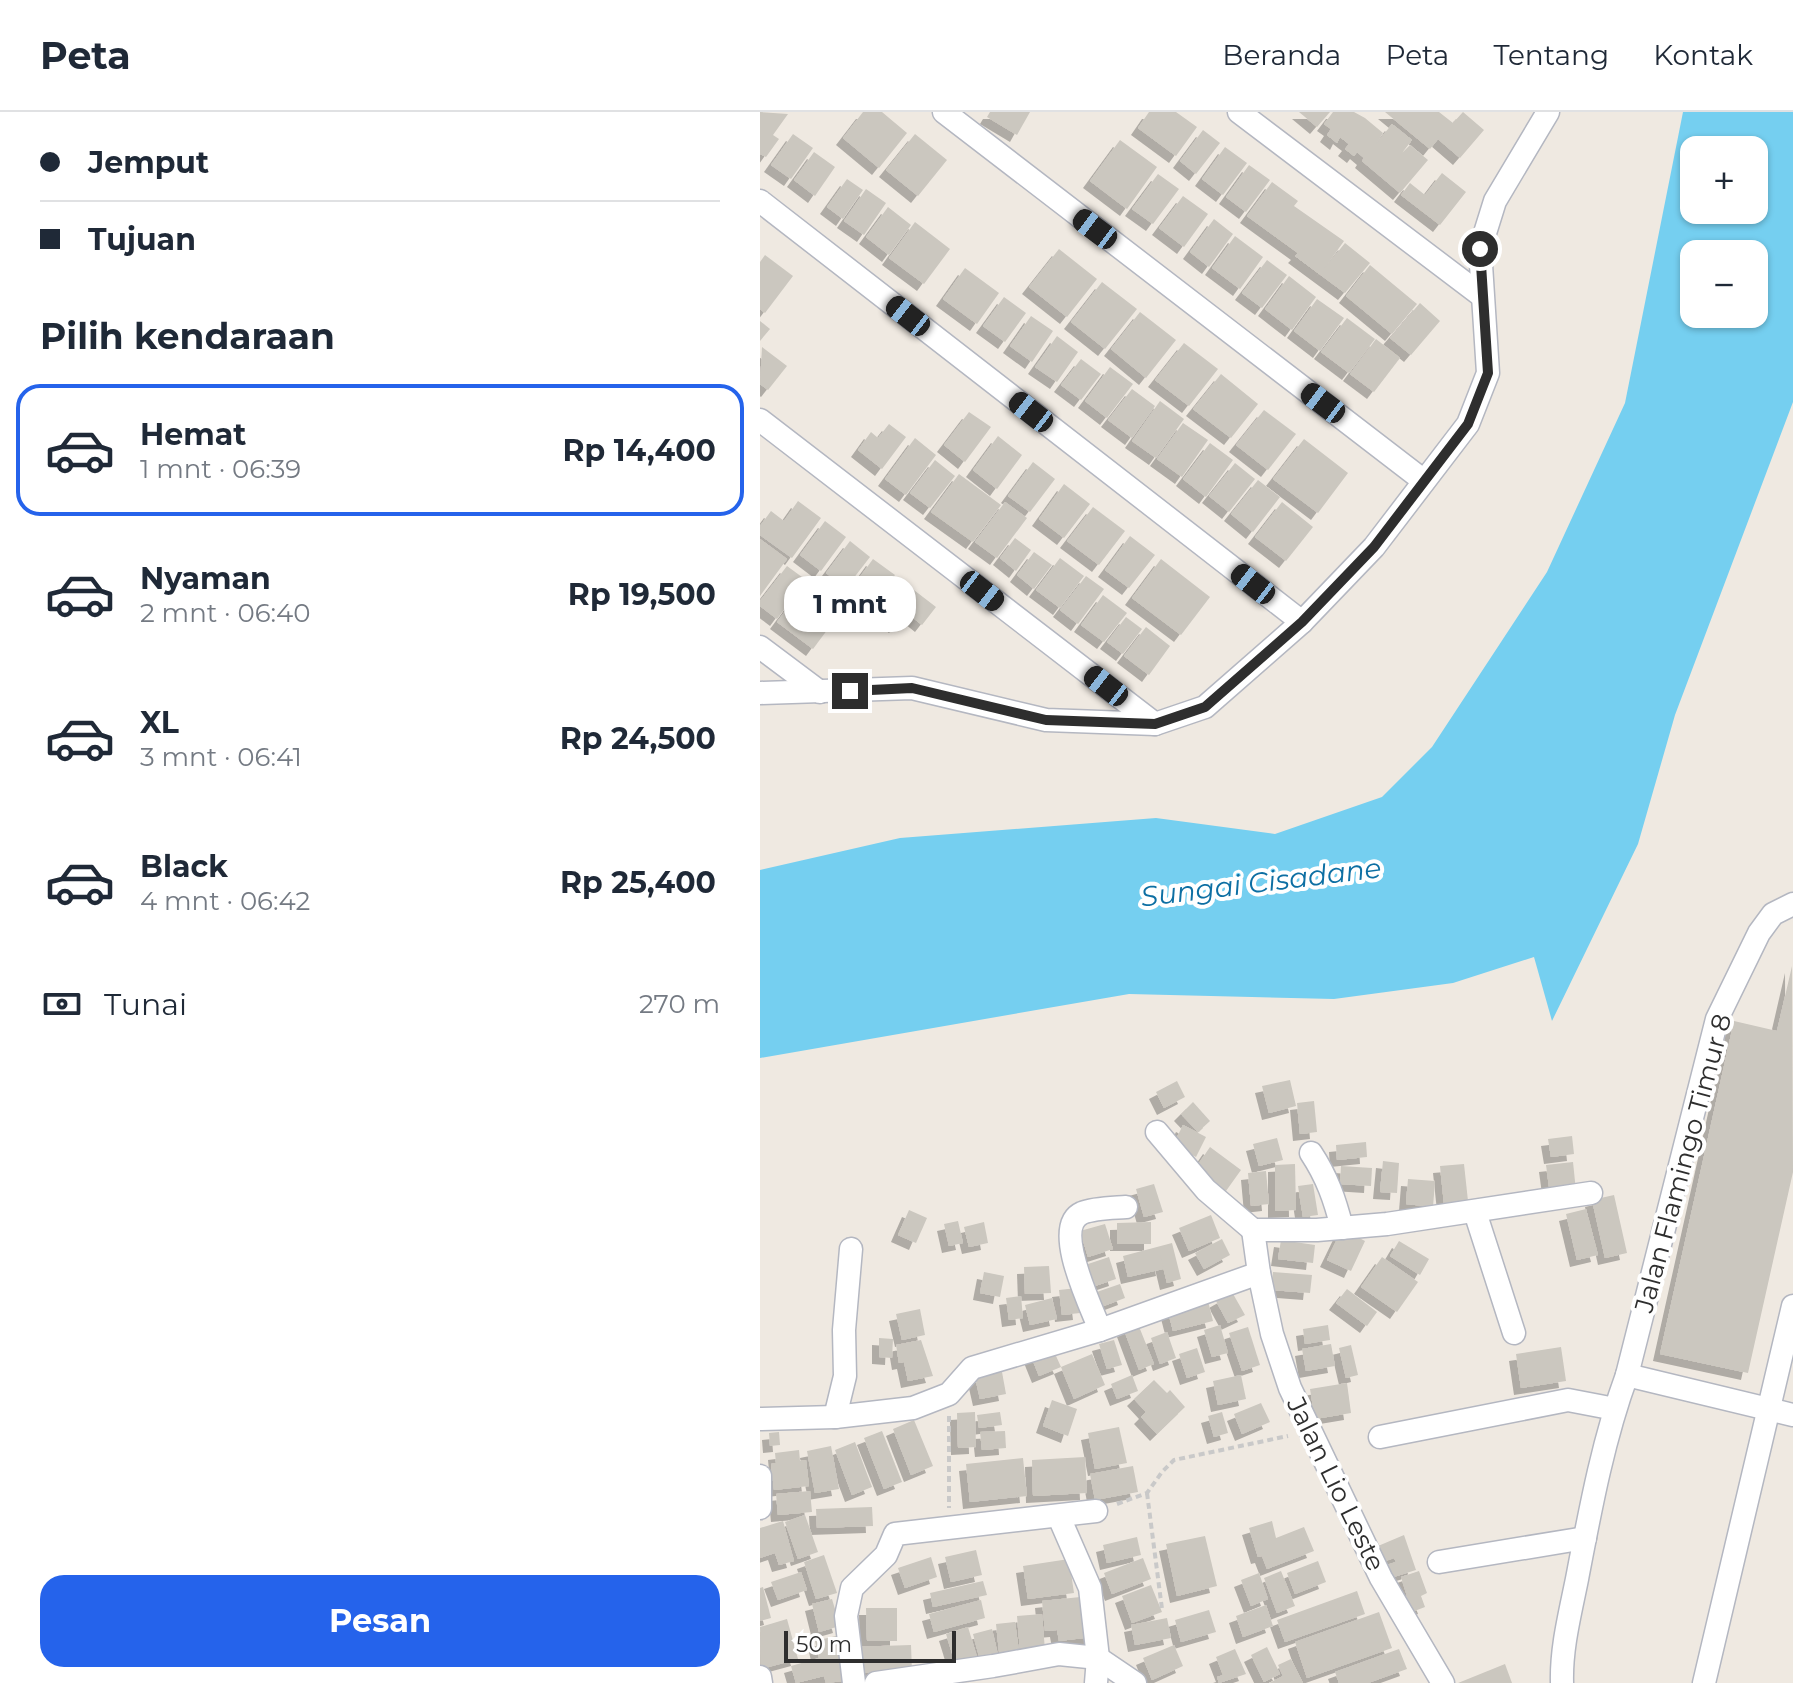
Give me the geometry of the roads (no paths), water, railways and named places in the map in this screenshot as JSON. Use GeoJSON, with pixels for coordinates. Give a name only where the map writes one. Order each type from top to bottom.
{"type":"FeatureCollection","features":[{"type":"Feature","properties":{"kind":"street"},"geometry":{"type":"LineString","coordinates":[[944,112],[1424,481]]}},
{"type":"Feature","properties":{"kind":"street"},"geometry":{"type":"LineString","coordinates":[[1239,112],[1482,296]]}},
{"type":"Feature","properties":{"kind":"street"},"geometry":{"type":"LineString","coordinates":[[760,693],[912,688],[1046,720],[1155,724],[1205,707],[1302,622],[1374,547],[1468,424],[1488,373],[1480,249],[1495,201],[1542,115]]}},
{"type":"Feature","properties":{"kind":"street"},"geometry":{"type":"LineString","coordinates":[[760,201],[1302,622]]}},
{"type":"Feature","properties":{"kind":"street"},"geometry":{"type":"LineString","coordinates":[[760,420],[1155,724]]}},
{"type":"Feature","properties":{"kind":"street"},"geometry":{"type":"LineString","coordinates":[[760,647],[820,692]]}},
{"type":"Feature","properties":{"kind":"street","name":"Jalan Flamingo Timur 8"},"geometry":{"type":"LineString","coordinates":[[1562,1683],[1562,1659],[1585,1538],[1615,1409],[1627,1375],[1717,1019],[1759,933],[1783,909]]}},
{"type":"Feature","properties":{"kind":"street"},"geometry":{"type":"LineString","coordinates":[[1157,1132],[1206,1190],[1253,1230],[1342,1228],[1475,1212],[1591,1193]]}},
{"type":"Feature","properties":{"kind":"street"},"geometry":{"type":"LineString","coordinates":[[1311,1153],[1333,1195],[1342,1228]]}},
{"type":"Feature","properties":{"kind":"street"},"geometry":{"type":"LineString","coordinates":[[1100,1330],[1071,1253],[1070,1230],[1074,1219],[1082,1212],[1126,1207]]}},
{"type":"Feature","properties":{"kind":"street"},"geometry":{"type":"LineString","coordinates":[[1475,1212],[1514,1333]]}},
{"type":"Feature","properties":{"kind":"street","name":"Jalan Lio Leste"},"geometry":{"type":"LineString","coordinates":[[1253,1230],[1272,1334],[1290,1388],[1381,1578],[1443,1683]]}},
{"type":"Feature","properties":{"kind":"street"},"geometry":{"type":"LineString","coordinates":[[835,1417],[845,1376],[844,1330],[851,1249]]}},
{"type":"Feature","properties":{"kind":"street"},"geometry":{"type":"LineString","coordinates":[[760,1419],[835,1417],[913,1408],[949,1394],[972,1368],[1100,1330],[1259,1273]]}},
{"type":"Feature","properties":{"kind":"street"},"geometry":{"type":"LineString","coordinates":[[1704,1683],[1793,1306]]}},
{"type":"Feature","properties":{"kind":"street"},"geometry":{"type":"LineString","coordinates":[[1627,1375],[1793,1415]]}},
{"type":"Feature","properties":{"kind":"street"},"geometry":{"type":"LineString","coordinates":[[1380,1437],[1568,1400],[1615,1409]]}},
{"type":"Feature","properties":{"kind":"street"},"geometry":{"type":"LineString","coordinates":[[760,1476],[760,1508]]}},
{"type":"Feature","properties":{"kind":"street"},"geometry":{"type":"LineString","coordinates":[[854,1683],[846,1616],[852,1588],[886,1555],[895,1534],[1096,1511]]}},
{"type":"Feature","properties":{"kind":"street"},"geometry":{"type":"LineString","coordinates":[[1059,1517],[1090,1588],[1098,1658],[1096,1683]]}},
{"type":"Feature","properties":{"kind":"street"},"geometry":{"type":"LineString","coordinates":[[1439,1562],[1585,1538]]}},
{"type":"Feature","properties":{"kind":"street"},"geometry":{"type":"LineString","coordinates":[[876,1683],[994,1675],[1059,1654],[1098,1658],[1135,1683]]}},
{"type":"Feature","properties":{"kind":"street"},"geometry":{"type":"LineString","coordinates":[[760,1677],[761,1683]]}},
{"type":"Feature","properties":{"kind":"water","name":"Sungai Cisadane"},"geometry":{"type":"Polygon","coordinates":[[[1683,112],[1793,112],[1793,402],[1675,715],[1638,844],[1552,1021],[1534,957],[1453,983],[1334,999],[1129,994],[760,1058],[760,870],[900,838],[1156,818],[1275,834],[1382,797],[1432,747],[1547,572],[1625,403],[1683,112]]]}}]}
